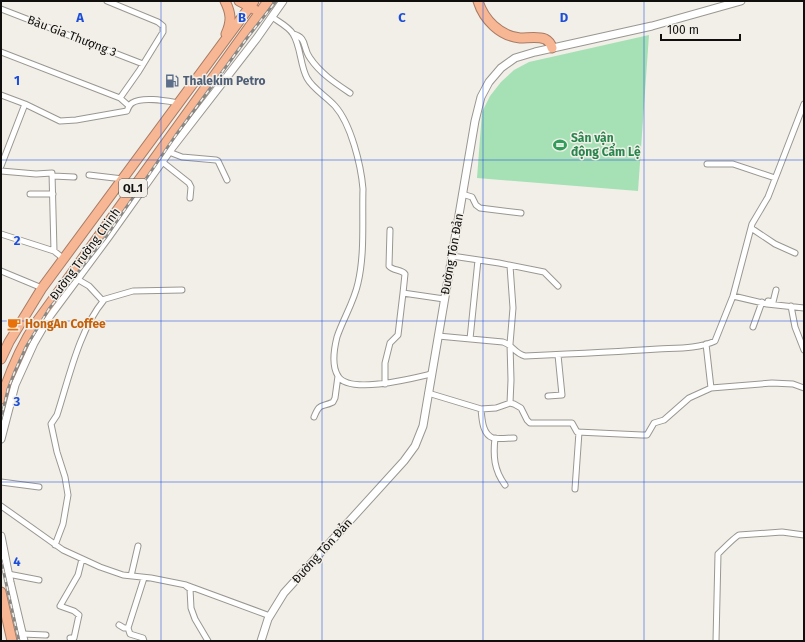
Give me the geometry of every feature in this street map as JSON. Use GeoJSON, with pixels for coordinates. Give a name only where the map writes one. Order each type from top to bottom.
{"type":"FeatureCollection","features":[{"type":"Feature","properties":{"kind":"highway"},"geometry":{"type":"LineString","coordinates":[[219,48],[230,24],[230,12],[225,1]]}},
{"type":"Feature","properties":{"kind":"highway"},"geometry":{"type":"LineString","coordinates":[[239,1],[265,6]]}},
{"type":"Feature","properties":{"kind":"highway"},"geometry":{"type":"LineString","coordinates":[[478,1],[484,15],[496,28],[519,38],[543,38],[549,41],[552,48]]}},
{"type":"Feature","properties":{"kind":"highway","name":"Đường Trường Chinh"},"geometry":{"type":"LineString","coordinates":[[1,359],[5,344],[42,288],[253,3]]}},
{"type":"Feature","properties":{"kind":"highway","name":"Đường Trường Chinh"},"geometry":{"type":"LineString","coordinates":[[2,395],[5,378],[36,323],[159,159],[265,6]]}},
{"type":"Feature","properties":{"kind":"highway"},"geometry":{"type":"LineString","coordinates":[[1,592],[4,618],[12,641]]}},
{"type":"Feature","properties":{"kind":"street"},"geometry":{"type":"LineString","coordinates":[[107,1],[158,22],[163,26],[163,32],[120,98]]}},
{"type":"Feature","properties":{"kind":"street"},"geometry":{"type":"LineString","coordinates":[[1,439],[15,385],[34,343],[50,317],[159,159],[170,151],[257,38],[283,1]]}},
{"type":"Feature","properties":{"kind":"street","name":"Đường Tôn Đản"},"geometry":{"type":"LineString","coordinates":[[261,641],[270,616],[284,593],[404,461],[415,446],[423,426],[475,120],[481,97],[490,82],[501,68],[515,58],[552,48],[652,26],[742,1]]}},
{"type":"Feature","properties":{"kind":"street","name":"Bàu Gia Thượng 3"},"geometry":{"type":"LineString","coordinates":[[1,9],[143,64]]}},
{"type":"Feature","properties":{"kind":"street"},"geometry":{"type":"LineString","coordinates":[[272,17],[293,34],[300,36],[307,53],[318,67],[330,79],[350,93]]}},
{"type":"Feature","properties":{"kind":"street"},"geometry":{"type":"LineString","coordinates":[[293,34],[303,69],[309,82],[337,108],[348,127],[362,177],[361,267],[356,292],[343,322],[334,352],[334,367],[338,376],[342,380],[372,385],[404,381],[431,374]]}},
{"type":"Feature","properties":{"kind":"street"},"geometry":{"type":"LineString","coordinates":[[1,52],[120,98],[129,106]]}},
{"type":"Feature","properties":{"kind":"street"},"geometry":{"type":"LineString","coordinates":[[1,95],[25,104],[60,121],[76,120],[126,111],[133,102],[139,100],[160,100],[179,103]]}},
{"type":"Feature","properties":{"kind":"street"},"geometry":{"type":"LineString","coordinates":[[1,166],[25,104]]}},
{"type":"Feature","properties":{"kind":"street"},"geometry":{"type":"LineString","coordinates":[[438,336],[503,342],[510,344],[515,352],[525,356],[601,353],[683,347],[706,344],[715,341],[733,296],[751,228],[768,197],[804,104]]}},
{"type":"Feature","properties":{"kind":"street"},"geometry":{"type":"LineString","coordinates":[[170,151],[182,157],[216,160],[227,180]]}},
{"type":"Feature","properties":{"kind":"street"},"geometry":{"type":"LineString","coordinates":[[159,159],[189,183],[191,187],[190,198]]}},
{"type":"Feature","properties":{"kind":"street"},"geometry":{"type":"LineString","coordinates":[[707,164],[733,164],[775,178]]}},
{"type":"Feature","properties":{"kind":"street"},"geometry":{"type":"LineString","coordinates":[[1,171],[74,177]]}},
{"type":"Feature","properties":{"kind":"street"},"geometry":{"type":"LineString","coordinates":[[52,175],[54,251]]}},
{"type":"Feature","properties":{"kind":"street"},"geometry":{"type":"LineString","coordinates":[[89,175],[123,179]]}},
{"type":"Feature","properties":{"kind":"street"},"geometry":{"type":"LineString","coordinates":[[30,194],[53,194]]}},
{"type":"Feature","properties":{"kind":"street"},"geometry":{"type":"LineString","coordinates":[[462,194],[472,197],[476,205],[480,208],[521,213]]}},
{"type":"Feature","properties":{"kind":"street"},"geometry":{"type":"LineString","coordinates":[[751,228],[775,244],[795,253]]}},
{"type":"Feature","properties":{"kind":"street"},"geometry":{"type":"LineString","coordinates":[[385,384],[385,363],[390,342],[398,335],[405,274],[389,266],[390,230]]}},
{"type":"Feature","properties":{"kind":"street"},"geometry":{"type":"LineString","coordinates":[[1,234],[54,251],[64,259]]}},
{"type":"Feature","properties":{"kind":"street"},"geometry":{"type":"LineString","coordinates":[[452,256],[544,272],[558,286]]}},
{"type":"Feature","properties":{"kind":"street"},"geometry":{"type":"LineString","coordinates":[[470,339],[478,260]]}},
{"type":"Feature","properties":{"kind":"street"},"geometry":{"type":"LineString","coordinates":[[510,266],[513,308],[510,344],[510,403]]}},
{"type":"Feature","properties":{"kind":"street"},"geometry":{"type":"LineString","coordinates":[[1,272],[42,288]]}},
{"type":"Feature","properties":{"kind":"street"},"geometry":{"type":"LineString","coordinates":[[77,279],[97,293],[101,299],[104,300]]}},
{"type":"Feature","properties":{"kind":"street"},"geometry":{"type":"LineString","coordinates":[[55,545],[63,524],[68,495],[65,477],[55,446],[51,424],[57,415],[87,325],[104,300],[133,291],[182,290]]}},
{"type":"Feature","properties":{"kind":"street"},"geometry":{"type":"LineString","coordinates":[[763,302],[773,302],[776,290]]}},
{"type":"Feature","properties":{"kind":"street"},"geometry":{"type":"LineString","coordinates":[[403,293],[444,298]]}},
{"type":"Feature","properties":{"kind":"street"},"geometry":{"type":"LineString","coordinates":[[733,296],[804,308]]}},
{"type":"Feature","properties":{"kind":"street"},"geometry":{"type":"LineString","coordinates":[[753,327],[763,302]]}},
{"type":"Feature","properties":{"kind":"street"},"geometry":{"type":"LineString","coordinates":[[791,306],[795,327],[804,350]]}},
{"type":"Feature","properties":{"kind":"street"},"geometry":{"type":"LineString","coordinates":[[706,344],[711,388]]}},
{"type":"Feature","properties":{"kind":"street"},"geometry":{"type":"LineString","coordinates":[[548,396],[562,395],[558,355]]}},
{"type":"Feature","properties":{"kind":"street"},"geometry":{"type":"LineString","coordinates":[[314,417],[318,407],[333,402],[335,398],[338,376]]}},
{"type":"Feature","properties":{"kind":"street"},"geometry":{"type":"LineString","coordinates":[[428,393],[481,409],[496,408],[510,403],[514,404],[522,408],[527,420],[530,422],[572,423],[577,432],[647,435],[654,423],[664,420],[689,398],[711,388],[772,383],[793,384],[804,388]]}},
{"type":"Feature","properties":{"kind":"street"},"geometry":{"type":"LineString","coordinates":[[481,409],[483,427],[489,434],[495,438],[514,438]]}},
{"type":"Feature","properties":{"kind":"street"},"geometry":{"type":"LineString","coordinates":[[575,489],[579,432]]}},
{"type":"Feature","properties":{"kind":"street"},"geometry":{"type":"LineString","coordinates":[[495,438],[494,461],[498,476],[505,485]]}},
{"type":"Feature","properties":{"kind":"street"},"geometry":{"type":"LineString","coordinates":[[1,482],[39,487]]}},
{"type":"Feature","properties":{"kind":"street"},"geometry":{"type":"LineString","coordinates":[[1,506],[55,545],[82,559],[117,573],[186,585],[270,616]]}},
{"type":"Feature","properties":{"kind":"street"},"geometry":{"type":"LineString","coordinates":[[716,641],[718,554],[720,551],[739,535],[782,532],[804,535]]}},
{"type":"Feature","properties":{"kind":"street"},"geometry":{"type":"LineString","coordinates":[[1,536],[23,638],[46,635]]}},
{"type":"Feature","properties":{"kind":"street"},"geometry":{"type":"LineString","coordinates":[[131,576],[138,546]]}},
{"type":"Feature","properties":{"kind":"street"},"geometry":{"type":"LineString","coordinates":[[70,638],[74,638],[79,615],[74,611],[60,606],[78,575],[82,559]]}},
{"type":"Feature","properties":{"kind":"street"},"geometry":{"type":"LineString","coordinates":[[8,574],[39,580]]}},
{"type":"Feature","properties":{"kind":"street"},"geometry":{"type":"LineString","coordinates":[[144,578],[128,628],[130,634],[143,638],[144,641]]}},
{"type":"Feature","properties":{"kind":"street"},"geometry":{"type":"LineString","coordinates":[[186,585],[190,589],[191,608],[195,619],[208,641]]}},
{"type":"Feature","properties":{"kind":"street"},"geometry":{"type":"LineString","coordinates":[[119,625],[124,628],[128,628]]}},
{"type":"Feature","properties":{"kind":"green space","name":"Sân vận động Cẩm Lệ"},"geometry":{"type":"Polygon","coordinates":[[[649,35],[638,191],[477,178],[482,112],[490,96],[501,82],[514,70],[529,62],[649,35]]]}},
{"type":"Feature","properties":{"kind":"railway"},"geometry":{"type":"LineString","coordinates":[[1,419],[8,389],[15,371],[26,347],[49,309],[106,237],[176,135],[276,1]]}},
{"type":"Feature","properties":{"kind":"railway"},"geometry":{"type":"LineString","coordinates":[[1,560],[19,641]]}},
{"type":"Feature","properties":{"kind":"place","name":"Thalekim Petro"},"geometry":{"type":"Point","coordinates":[172,81]}},
{"type":"Feature","properties":{"kind":"place","name":"Sân vận động Cẩm Lệ"},"geometry":{"type":"Point","coordinates":[560,145]}},
{"type":"Feature","properties":{"kind":"place","name":"HongAn Coffee"},"geometry":{"type":"Point","coordinates":[14,324]}}]}
